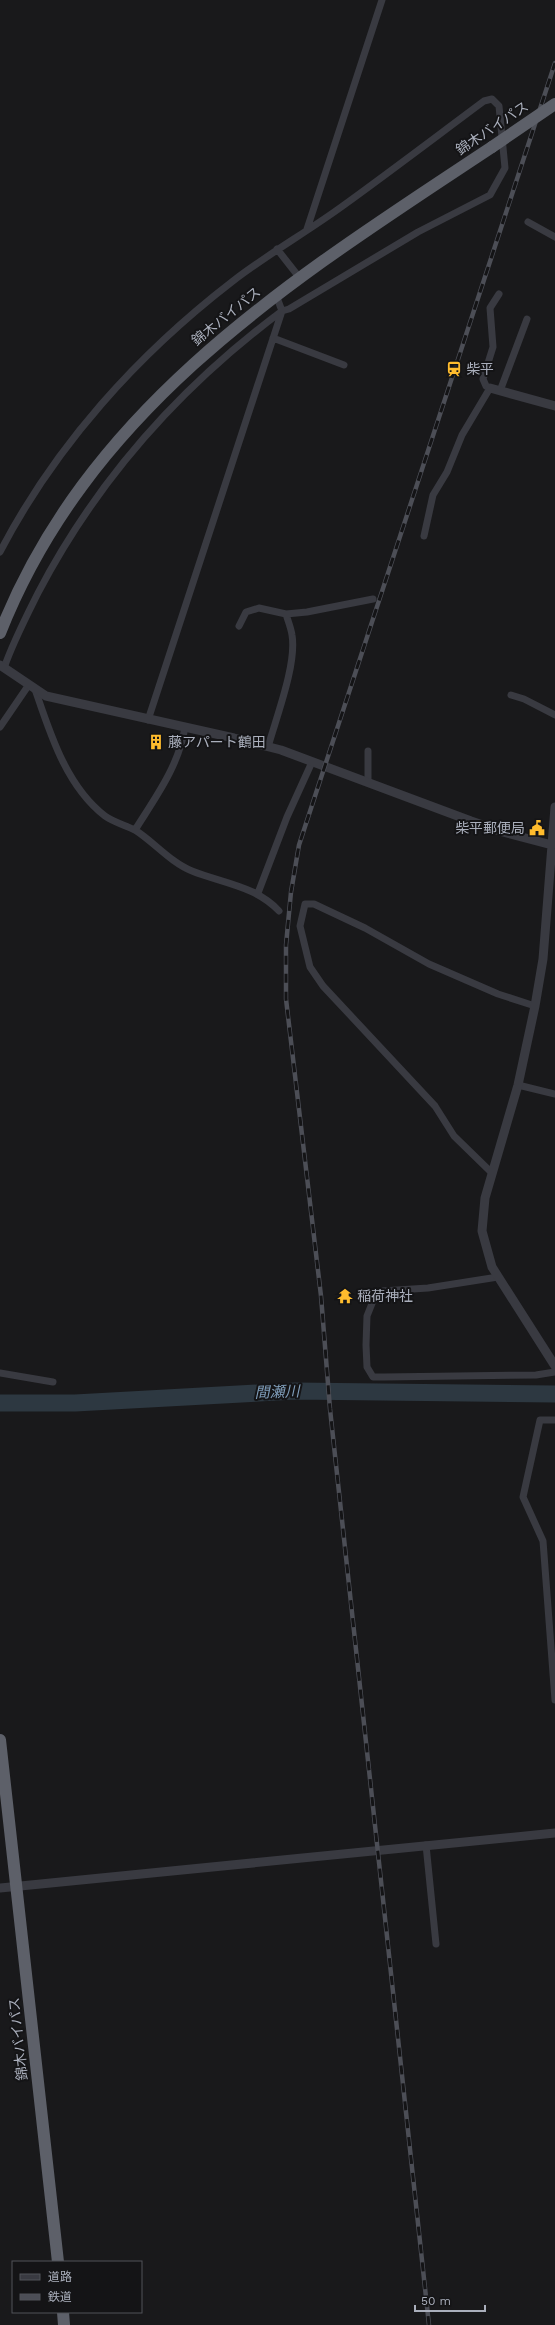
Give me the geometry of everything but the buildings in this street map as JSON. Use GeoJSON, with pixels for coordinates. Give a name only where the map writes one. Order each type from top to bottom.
{"type":"FeatureCollection","features":[{"type":"Feature","properties":{"kind":"highway","name":"錦木バイパス"},"geometry":{"type":"LineString","coordinates":[[0,633],[10,606],[60,518],[86,480],[143,412],[201,355],[299,277],[555,104]]}},
{"type":"Feature","properties":{"kind":"highway","name":"錦木バイパス"},"geometry":{"type":"LineString","coordinates":[[0,1740],[58,2261]]}},
{"type":"Feature","properties":{"kind":"highway"},"geometry":{"type":"LineString","coordinates":[[63,2313],[64,2325]]}},
{"type":"Feature","properties":{"kind":"street"},"geometry":{"type":"LineString","coordinates":[[307,229],[382,0]]}},
{"type":"Feature","properties":{"kind":"street"},"geometry":{"type":"LineString","coordinates":[[0,552],[30,501],[58,460],[115,390],[144,359],[203,305],[277,250],[342,206],[484,101],[492,99],[499,106],[505,168],[490,196],[445,220],[418,232],[289,309],[282,311],[209,370],[159,419],[127,457],[83,516],[50,570],[2,667],[31,688],[46,696],[268,747],[368,782],[496,830],[552,845]]}},
{"type":"Feature","properties":{"kind":"street"},"geometry":{"type":"LineString","coordinates":[[528,222],[555,237]]}},
{"type":"Feature","properties":{"kind":"street"},"geometry":{"type":"LineString","coordinates":[[277,250],[299,277]]}},
{"type":"Feature","properties":{"kind":"street"},"geometry":{"type":"LineString","coordinates":[[499,294],[490,308],[493,347],[484,379],[486,386],[555,406]]}},
{"type":"Feature","properties":{"kind":"street"},"geometry":{"type":"LineString","coordinates":[[148,720],[282,311],[276,295]]}},
{"type":"Feature","properties":{"kind":"street"},"geometry":{"type":"LineString","coordinates":[[500,391],[527,319]]}},
{"type":"Feature","properties":{"kind":"street"},"geometry":{"type":"LineString","coordinates":[[273,338],[344,365]]}},
{"type":"Feature","properties":{"kind":"street"},"geometry":{"type":"LineString","coordinates":[[424,536],[433,496],[447,472],[462,435],[490,388]]}},
{"type":"Feature","properties":{"kind":"street"},"geometry":{"type":"LineString","coordinates":[[239,626],[246,612],[259,608],[286,614],[307,612],[373,599]]}},
{"type":"Feature","properties":{"kind":"street"},"geometry":{"type":"LineString","coordinates":[[268,747],[291,658],[292,635],[286,614]]}},
{"type":"Feature","properties":{"kind":"street"},"geometry":{"type":"LineString","coordinates":[[0,727],[31,688]]}},
{"type":"Feature","properties":{"kind":"street"},"geometry":{"type":"LineString","coordinates":[[31,688],[54,744],[80,791],[105,816],[135,830],[190,870],[258,894],[269,899],[279,910]]}},
{"type":"Feature","properties":{"kind":"street"},"geometry":{"type":"LineString","coordinates":[[511,695],[524,699],[555,715]]}},
{"type":"Feature","properties":{"kind":"street"},"geometry":{"type":"LineString","coordinates":[[135,830],[171,771],[182,743],[185,727]]}},
{"type":"Feature","properties":{"kind":"street"},"geometry":{"type":"LineString","coordinates":[[368,751],[368,782]]}},
{"type":"Feature","properties":{"kind":"street"},"geometry":{"type":"LineString","coordinates":[[258,894],[287,817],[312,762]]}},
{"type":"Feature","properties":{"kind":"street"},"geometry":{"type":"LineString","coordinates":[[555,807],[543,959],[535,1006],[518,1085],[485,1198],[482,1231],[486,1252],[498,1277],[555,1366]]}},
{"type":"Feature","properties":{"kind":"street"},"geometry":{"type":"LineString","coordinates":[[492,1173],[454,1136],[435,1106],[323,986],[310,967],[300,926],[305,904],[314,904],[365,928],[429,964],[498,994],[535,1006]]}},
{"type":"Feature","properties":{"kind":"street"},"geometry":{"type":"LineString","coordinates":[[518,1085],[555,1094]]}},
{"type":"Feature","properties":{"kind":"street"},"geometry":{"type":"LineString","coordinates":[[498,1277],[428,1288],[382,1290],[375,1296],[367,1316],[368,1368],[373,1377],[536,1376],[555,1372]]}},
{"type":"Feature","properties":{"kind":"street"},"geometry":{"type":"LineString","coordinates":[[0,1373],[53,1382]]}},
{"type":"Feature","properties":{"kind":"street"},"geometry":{"type":"LineString","coordinates":[[555,1420],[540,1420],[523,1497],[543,1541],[555,1700]]}},
{"type":"Feature","properties":{"kind":"street"},"geometry":{"type":"LineString","coordinates":[[0,1888],[555,1833]]}},
{"type":"Feature","properties":{"kind":"street"},"geometry":{"type":"LineString","coordinates":[[426,1845],[436,1944]]}},
{"type":"Feature","properties":{"kind":"waterway","name":"間瀬川"},"geometry":{"type":"LineString","coordinates":[[0,1403],[75,1403],[295,1391],[555,1394]]}},
{"type":"Feature","properties":{"kind":"railway"},"geometry":{"type":"LineString","coordinates":[[429,2325],[330,1409],[321,1296],[286,999],[286,945],[291,892],[299,845],[555,63]]}},
{"type":"Feature","properties":{"kind":"place","name":"柴平"},"geometry":{"type":"Point","coordinates":[454,369]}},
{"type":"Feature","properties":{"kind":"place","name":"藤アパート鶴田"},"geometry":{"type":"Point","coordinates":[156,742]}},
{"type":"Feature","properties":{"kind":"place","name":"柴平郵便局"},"geometry":{"type":"Point","coordinates":[537,828]}},
{"type":"Feature","properties":{"kind":"place","name":"稲荷神社"},"geometry":{"type":"Point","coordinates":[345,1296]}}]}
